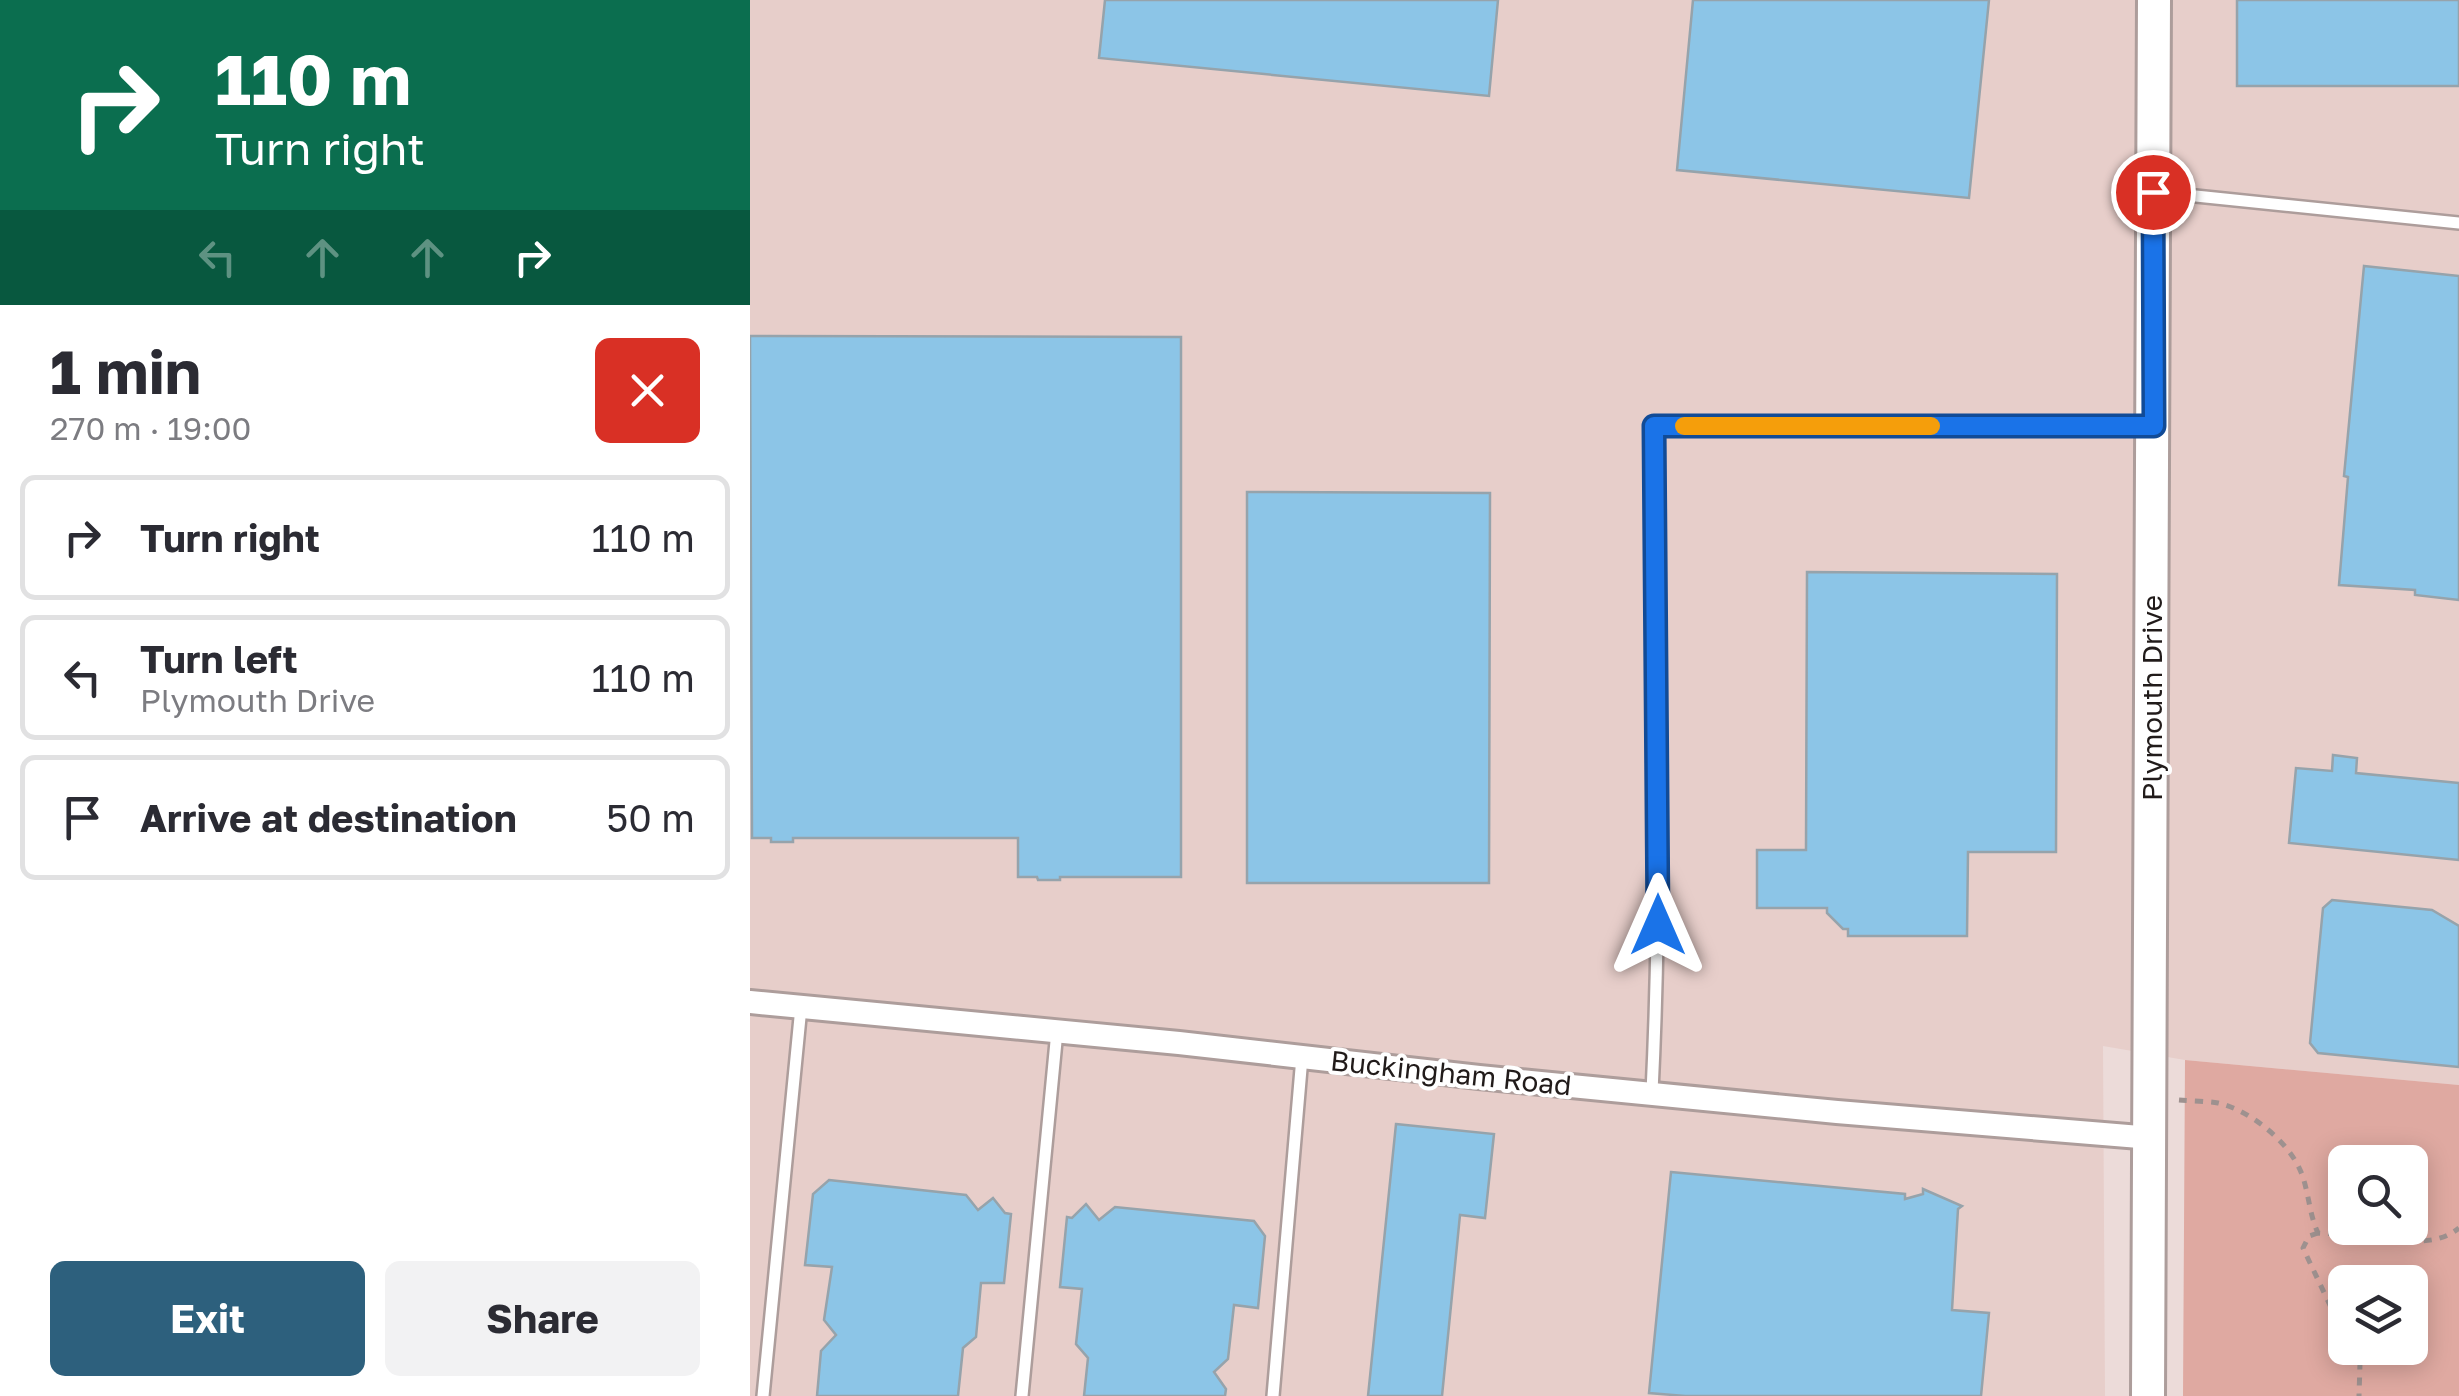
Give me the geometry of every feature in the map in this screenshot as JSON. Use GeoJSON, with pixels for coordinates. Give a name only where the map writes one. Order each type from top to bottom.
{"type":"FeatureCollection","features":[{"type":"Feature","properties":{"kind":"street","name":"Plymouth Drive"},"geometry":{"type":"LineString","coordinates":[[2148,1396],[2154,0]]}},
{"type":"Feature","properties":{"kind":"street","name":"Buckingham Road"},"geometry":{"type":"LineString","coordinates":[[750,1002],[1837,1112],[2152,1138]]}},
{"type":"Feature","properties":{"kind":"lane"},"geometry":{"type":"LineString","coordinates":[[2153,192],[2459,223]]}},
{"type":"Feature","properties":{"kind":"lane"},"geometry":{"type":"LineString","coordinates":[[1652,1092],[1658,992],[1654,426],[2154,426]]}},
{"type":"Feature","properties":{"kind":"lane"},"geometry":{"type":"LineString","coordinates":[[763,1396],[801,1007]]}},
{"type":"Feature","properties":{"kind":"lane"},"geometry":{"type":"LineString","coordinates":[[1022,1396],[1057,1031]]}},
{"type":"Feature","properties":{"kind":"lane"},"geometry":{"type":"LineString","coordinates":[[1272,1396],[1302,1058]]}},
{"type":"Feature","properties":{"kind":"path"},"geometry":{"type":"LineString","coordinates":[[2151,1097],[2219,1104],[2247,1115],[2277,1140],[2301,1171],[2310,1216],[2318,1233]]}},
{"type":"Feature","properties":{"kind":"path"},"geometry":{"type":"LineString","coordinates":[[2328,1301],[2303,1248],[2309,1236],[2358,1234],[2410,1242],[2450,1236],[2459,1228]]}},
{"type":"Feature","properties":{"kind":"path"},"geometry":{"type":"LineString","coordinates":[[2359,1396],[2360,1365]]}},
{"type":"Feature","properties":{"kind":"shaded area"},"geometry":{"type":"Polygon","coordinates":[[[750,0],[2459,0],[2459,1085],[2185,1060],[2103,1046],[2105,1396],[750,1396],[750,0]]]}},
{"type":"Feature","properties":{"kind":"shaded area"},"geometry":{"type":"Polygon","coordinates":[[[2185,1060],[2459,1085],[2459,1396],[2183,1396],[2185,1060]]]}},
{"type":"Feature","properties":{"kind":"building"},"geometry":{"type":"Polygon","coordinates":[[[1105,0],[1498,0],[1489,96],[1099,58],[1105,0]]]}},
{"type":"Feature","properties":{"kind":"building"},"geometry":{"type":"Polygon","coordinates":[[[1693,0],[1989,0],[1969,198],[1677,170],[1693,0]]]}},
{"type":"Feature","properties":{"kind":"building"},"geometry":{"type":"Polygon","coordinates":[[[2237,0],[2459,0],[2459,86],[2237,86],[2237,0]]]}},
{"type":"Feature","properties":{"kind":"building"},"geometry":{"type":"Polygon","coordinates":[[[2364,266],[2459,276],[2459,600],[2415,595],[2415,590],[2339,585],[2348,477],[2344,476],[2364,266]]]}},
{"type":"Feature","properties":{"kind":"building"},"geometry":{"type":"Polygon","coordinates":[[[750,336],[1181,337],[1181,877],[1018,877],[1018,838],[793,838],[793,842],[771,842],[771,838],[752,838],[750,336]]]}},
{"type":"Feature","properties":{"kind":"building"},"geometry":{"type":"Polygon","coordinates":[[[1247,492],[1490,493],[1489,883],[1247,883],[1247,492]]]}},
{"type":"Feature","properties":{"kind":"building"},"geometry":{"type":"Polygon","coordinates":[[[1807,572],[2057,574],[2056,852],[1968,852],[1967,936],[1848,936],[1848,929],[1843,929],[1827,913],[1827,908],[1757,908],[1757,850],[1806,850],[1807,572]]]}},
{"type":"Feature","properties":{"kind":"building"},"geometry":{"type":"Polygon","coordinates":[[[2333,755],[2357,758],[2356,773],[2459,783],[2459,860],[2289,843],[2296,768],[2332,771],[2333,755]]]}},
{"type":"Feature","properties":{"kind":"building"},"geometry":{"type":"Polygon","coordinates":[[[2332,900],[2432,910],[2459,926],[2459,1067],[2318,1053],[2310,1043],[2323,908],[2332,900]]]}},
{"type":"Feature","properties":{"kind":"building"},"geometry":{"type":"Polygon","coordinates":[[[1396,1124],[1494,1134],[1485,1218],[1460,1215],[1442,1396],[1368,1396],[1396,1124]]]}},
{"type":"Feature","properties":{"kind":"building"},"geometry":{"type":"Polygon","coordinates":[[[1671,1172],[1905,1194],[1905,1199],[1923,1194],[1923,1189],[1962,1206],[1958,1209],[1952,1310],[1989,1313],[1981,1396],[1649,1393],[1671,1172]]]}},
{"type":"Feature","properties":{"kind":"building"},"geometry":{"type":"Polygon","coordinates":[[[829,1180],[966,1195],[978,1210],[993,1198],[1005,1213],[1011,1214],[1004,1283],[981,1283],[976,1337],[963,1348],[958,1396],[817,1396],[821,1351],[836,1335],[824,1320],[832,1267],[805,1265],[813,1194],[829,1180]]]}},
{"type":"Feature","properties":{"kind":"building"},"geometry":{"type":"Polygon","coordinates":[[[1086,1204],[1099,1220],[1115,1207],[1254,1221],[1265,1236],[1258,1308],[1234,1305],[1228,1359],[1214,1372],[1226,1389],[1225,1396],[1084,1396],[1088,1358],[1076,1344],[1082,1289],[1060,1287],[1067,1217],[1072,1218],[1086,1204]]]}},
{"type":"Feature","properties":{"kind":"slow traffic"},"geometry":{"type":"LineString","coordinates":[[1684,426],[1931,426]]}},
{"type":"Feature","properties":{"kind":"route"},"geometry":{"type":"LineString","coordinates":[[1658,925],[1654,426],[2154,426],[2153,192]]}}]}
